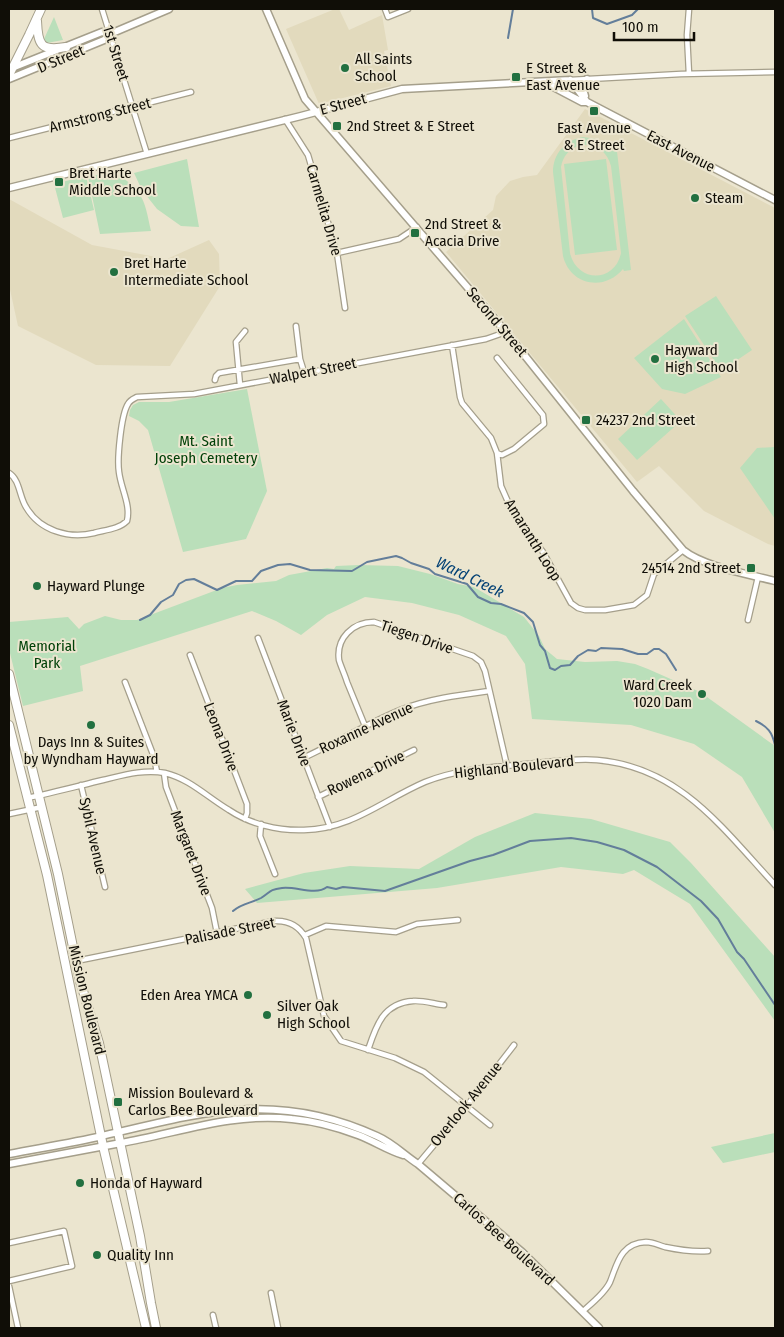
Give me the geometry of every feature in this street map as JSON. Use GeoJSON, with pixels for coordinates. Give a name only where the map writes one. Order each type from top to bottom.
{"type":"FeatureCollection","features":[{"type":"Feature","properties":{"kind":"main road"},"geometry":{"type":"LineString","coordinates":[[9,71],[41,9]]}},
{"type":"Feature","properties":{"kind":"main road"},"geometry":{"type":"LineString","coordinates":[[36,20],[37,36],[42,46],[54,49],[66,47]]}},
{"type":"Feature","properties":{"kind":"main road","name":"Mission Boulevard"},"geometry":{"type":"LineString","coordinates":[[9,674],[58,874],[80,981],[99,1042],[140,1236],[156,1328]]}},
{"type":"Feature","properties":{"kind":"main road","name":"Mission Boulevard"},"geometry":{"type":"LineString","coordinates":[[9,724],[47,875],[103,1146],[146,1328]]}},
{"type":"Feature","properties":{"kind":"street","name":"1st Street"},"geometry":{"type":"LineString","coordinates":[[102,9],[147,154]]}},
{"type":"Feature","properties":{"kind":"street","name":"D Street"},"geometry":{"type":"LineString","coordinates":[[9,79],[104,40],[110,34],[169,9]]}},
{"type":"Feature","properties":{"kind":"street","name":"Second Street"},"geometry":{"type":"LineString","coordinates":[[266,9],[305,99],[506,332],[683,550],[690,556],[704,562],[775,581]]}},
{"type":"Feature","properties":{"kind":"street"},"geometry":{"type":"LineString","coordinates":[[385,9],[388,17],[408,9]]}},
{"type":"Feature","properties":{"kind":"street"},"geometry":{"type":"LineString","coordinates":[[689,9],[687,37],[689,74]]}},
{"type":"Feature","properties":{"kind":"street","name":"D Street"},"geometry":{"type":"LineString","coordinates":[[9,71],[102,32],[110,34]]}},
{"type":"Feature","properties":{"kind":"street","name":"E Street"},"geometry":{"type":"LineString","coordinates":[[9,188],[402,89],[689,74],[775,72]]}},
{"type":"Feature","properties":{"kind":"street"},"geometry":{"type":"LineString","coordinates":[[586,100],[583,89],[587,79]]}},
{"type":"Feature","properties":{"kind":"street"},"geometry":{"type":"LineString","coordinates":[[569,95],[566,88],[570,80]]}},
{"type":"Feature","properties":{"kind":"street","name":"East Avenue"},"geometry":{"type":"LineString","coordinates":[[570,80],[586,100],[775,200]]}},
{"type":"Feature","properties":{"kind":"street","name":"East Avenue"},"geometry":{"type":"LineString","coordinates":[[543,81],[582,102],[586,100]]}},
{"type":"Feature","properties":{"kind":"street","name":"Armstrong Street"},"geometry":{"type":"LineString","coordinates":[[9,138],[191,92]]}},
{"type":"Feature","properties":{"kind":"street","name":"Carmelita Drive"},"geometry":{"type":"LineString","coordinates":[[285,119],[308,155],[337,253],[345,308]]}},
{"type":"Feature","properties":{"kind":"street"},"geometry":{"type":"LineString","coordinates":[[337,253],[399,239],[417,227]]}},
{"type":"Feature","properties":{"kind":"street"},"geometry":{"type":"LineString","coordinates":[[296,326],[300,359],[304,372]]}},
{"type":"Feature","properties":{"kind":"street"},"geometry":{"type":"LineString","coordinates":[[240,385],[236,342],[244,331]]}},
{"type":"Feature","properties":{"kind":"street","name":"Walpert Street"},"geometry":{"type":"LineString","coordinates":[[9,473],[16,480],[26,508],[37,520],[55,531],[72,536],[82,536],[124,524],[127,521],[129,513],[119,474],[118,460],[124,410],[129,401],[137,397],[183,395],[240,385],[486,339],[506,332]]}},
{"type":"Feature","properties":{"kind":"street","name":"Amaranth Loop"},"geometry":{"type":"LineString","coordinates":[[452,345],[462,402],[491,438],[497,454],[501,486],[509,504],[519,522],[544,552],[571,603],[585,610],[606,610],[634,605],[647,595],[654,574],[683,550]]}},
{"type":"Feature","properties":{"kind":"street"},"geometry":{"type":"LineString","coordinates":[[497,358],[543,414],[545,419],[544,424],[514,449],[502,455],[497,454]]}},
{"type":"Feature","properties":{"kind":"street"},"geometry":{"type":"LineString","coordinates":[[215,380],[219,373],[300,359]]}},
{"type":"Feature","properties":{"kind":"street"},"geometry":{"type":"LineString","coordinates":[[748,620],[758,577]]}},
{"type":"Feature","properties":{"kind":"street","name":"Tiegen Drive"},"geometry":{"type":"LineString","coordinates":[[365,726],[339,656],[345,635],[352,628],[374,622],[476,657],[484,668],[507,766]]}},
{"type":"Feature","properties":{"kind":"street","name":"Marie Drive"},"geometry":{"type":"LineString","coordinates":[[258,638],[330,827]]}},
{"type":"Feature","properties":{"kind":"street","name":"Leona Drive"},"geometry":{"type":"LineString","coordinates":[[190,655],[247,804],[248,809],[245,819]]}},
{"type":"Feature","properties":{"kind":"street"},"geometry":{"type":"LineString","coordinates":[[125,682],[154,758],[157,772]]}},
{"type":"Feature","properties":{"kind":"street","name":"Roxanne Avenue"},"geometry":{"type":"LineString","coordinates":[[304,758],[400,710],[430,700],[463,693],[489,691]]}},
{"type":"Feature","properties":{"kind":"street","name":"Rowena Drive"},"geometry":{"type":"LineString","coordinates":[[318,796],[414,750]]}},
{"type":"Feature","properties":{"kind":"street","name":"Highland Boulevard"},"geometry":{"type":"LineString","coordinates":[[27,798],[130,774],[157,772],[187,781],[230,811],[245,819],[293,830],[316,830],[355,819],[438,777],[472,769],[567,760],[599,760],[630,766],[658,777],[678,788],[695,801],[775,885]]}},
{"type":"Feature","properties":{"kind":"street","name":"Margaret Drive"},"geometry":{"type":"LineString","coordinates":[[164,773],[166,787],[212,908],[217,933]]}},
{"type":"Feature","properties":{"kind":"street","name":"Sybil Avenue"},"geometry":{"type":"LineString","coordinates":[[82,785],[105,887]]}},
{"type":"Feature","properties":{"kind":"street"},"geometry":{"type":"LineString","coordinates":[[9,814],[42,807]]}},
{"type":"Feature","properties":{"kind":"street"},"geometry":{"type":"LineString","coordinates":[[261,824],[260,836],[275,874]]}},
{"type":"Feature","properties":{"kind":"street"},"geometry":{"type":"LineString","coordinates":[[458,920],[417,924],[396,932],[326,926],[305,935],[324,1016],[341,1041],[394,1058],[424,1072],[490,1125]]}},
{"type":"Feature","properties":{"kind":"street","name":"Palisade Street"},"geometry":{"type":"LineString","coordinates":[[76,961],[279,921],[292,924],[305,935]]}},
{"type":"Feature","properties":{"kind":"street"},"geometry":{"type":"LineString","coordinates":[[368,1050],[376,1026],[384,1014],[398,1005],[414,1001],[444,1005]]}},
{"type":"Feature","properties":{"kind":"street","name":"Overlook Avenue"},"geometry":{"type":"LineString","coordinates":[[418,1164],[466,1107],[514,1045]]}},
{"type":"Feature","properties":{"kind":"street","name":"Carlos Bee Boulevard"},"geometry":{"type":"LineString","coordinates":[[9,1154],[101,1136],[202,1113],[244,1108],[280,1109],[312,1114],[356,1127],[396,1146],[404,1155],[418,1164],[515,1245],[599,1328]]}},
{"type":"Feature","properties":{"kind":"street","name":"Carlos Bee Boulevard"},"geometry":{"type":"LineString","coordinates":[[9,1164],[120,1144],[232,1119],[270,1117],[314,1122],[336,1128],[358,1135],[392,1152],[404,1155]]}},
{"type":"Feature","properties":{"kind":"street"},"geometry":{"type":"LineString","coordinates":[[9,1243],[64,1231],[72,1266],[9,1281]]}},
{"type":"Feature","properties":{"kind":"street"},"geometry":{"type":"LineString","coordinates":[[583,1311],[610,1282],[619,1257],[636,1244],[648,1242],[683,1250],[708,1251]]}},
{"type":"Feature","properties":{"kind":"street"},"geometry":{"type":"LineString","coordinates":[[9,1286],[18,1328]]}},
{"type":"Feature","properties":{"kind":"street"},"geometry":{"type":"LineString","coordinates":[[271,1293],[278,1328]]}},
{"type":"Feature","properties":{"kind":"street"},"geometry":{"type":"LineString","coordinates":[[213,1315],[216,1328]]}},
{"type":"Feature","properties":{"kind":"shaded area","name":"All Saints School"},"geometry":{"type":"Polygon","coordinates":[[[339,9],[349,30],[382,15],[388,50],[384,51],[391,86],[319,104],[286,29],[339,9]]]}},
{"type":"Feature","properties":{"kind":"shaded area","name":"Hayward High School"},"geometry":{"type":"Polygon","coordinates":[[[585,109],[775,208],[775,546],[704,511],[659,466],[637,482],[446,252],[493,210],[496,196],[510,181],[537,175],[585,109]]]}},
{"type":"Feature","properties":{"kind":"shaded area","name":"Bret Harte Intermediate School"},"geometry":{"type":"Polygon","coordinates":[[[9,199],[92,245],[167,259],[209,240],[219,254],[220,286],[170,366],[96,365],[18,326],[9,285],[9,199]]]}},
{"type":"Feature","properties":{"kind":"green space"},"geometry":{"type":"Polygon","coordinates":[[[54,17],[63,40],[47,43],[44,39],[54,17]]]}},
{"type":"Feature","properties":{"kind":"green space"},"geometry":{"type":"Polygon","coordinates":[[[583,137],[596,139],[608,145],[616,143],[631,270],[624,271],[623,269],[607,281],[598,283],[588,282],[573,274],[563,256],[553,172],[555,159],[561,149],[583,137]],[[580,145],[570,151],[563,159],[561,167],[570,253],[574,263],[580,270],[596,276],[611,270],[617,263],[621,253],[611,166],[604,152],[591,145],[580,145]]]}},
{"type":"Feature","properties":{"kind":"green space"},"geometry":{"type":"Polygon","coordinates":[[[187,159],[199,227],[181,226],[157,209],[142,190],[134,173],[187,159]]]}},
{"type":"Feature","properties":{"kind":"green space"},"geometry":{"type":"Polygon","coordinates":[[[606,159],[617,250],[575,255],[564,164],[606,159]]]}},
{"type":"Feature","properties":{"kind":"green space"},"geometry":{"type":"Polygon","coordinates":[[[113,171],[131,184],[141,196],[151,231],[100,234],[88,177],[113,171]]]}},
{"type":"Feature","properties":{"kind":"green space"},"geometry":{"type":"Polygon","coordinates":[[[86,176],[94,210],[63,218],[54,184],[86,176]]]}},
{"type":"Feature","properties":{"kind":"green space"},"geometry":{"type":"Polygon","coordinates":[[[716,296],[752,350],[721,371],[685,316],[716,296]]]}},
{"type":"Feature","properties":{"kind":"green space"},"geometry":{"type":"Polygon","coordinates":[[[684,319],[721,377],[685,394],[662,389],[634,358],[684,319]]]}},
{"type":"Feature","properties":{"kind":"green space","name":"Mt. Saint Joseph Cemetery"},"geometry":{"type":"Polygon","coordinates":[[[247,389],[267,491],[246,539],[183,552],[148,430],[139,421],[129,416],[130,410],[133,405],[139,402],[169,402],[247,389]]]}},
{"type":"Feature","properties":{"kind":"green space"},"geometry":{"type":"Polygon","coordinates":[[[661,399],[681,421],[637,460],[618,439],[661,399]]]}},
{"type":"Feature","properties":{"kind":"green space"},"geometry":{"type":"Polygon","coordinates":[[[775,447],[775,519],[740,468],[757,448],[775,447]]]}},
{"type":"Feature","properties":{"kind":"green space","name":"Memorial Park"},"geometry":{"type":"Polygon","coordinates":[[[336,566],[398,566],[474,587],[524,617],[539,636],[545,649],[557,659],[585,662],[617,661],[635,664],[700,692],[775,746],[775,833],[742,777],[694,744],[631,725],[532,719],[525,664],[506,636],[459,615],[412,603],[365,597],[327,615],[301,635],[276,621],[252,611],[80,666],[83,691],[23,706],[9,649],[9,622],[68,617],[79,629],[84,624],[105,616],[121,620],[137,620],[222,588],[276,581],[289,575],[327,568],[334,569],[336,566]]]}},
{"type":"Feature","properties":{"kind":"green space"},"geometry":{"type":"Polygon","coordinates":[[[535,813],[591,819],[670,842],[775,957],[775,1021],[690,904],[634,870],[623,874],[561,867],[437,888],[257,903],[245,889],[304,873],[350,866],[419,869],[475,837],[535,813]]]}},
{"type":"Feature","properties":{"kind":"green space"},"geometry":{"type":"Polygon","coordinates":[[[775,1133],[775,1152],[723,1163],[711,1147],[775,1133]]]}},
{"type":"Feature","properties":{"kind":"waterway"},"geometry":{"type":"LineString","coordinates":[[508,38],[513,9]]}},
{"type":"Feature","properties":{"kind":"waterway"},"geometry":{"type":"LineString","coordinates":[[592,9],[593,18],[607,24],[632,15],[638,9]]}},
{"type":"Feature","properties":{"kind":"waterway","name":"Ward Creek"},"geometry":{"type":"LineString","coordinates":[[140,620],[150,615],[161,602],[173,595],[179,584],[186,580],[194,579],[217,590],[236,581],[252,581],[261,571],[278,565],[290,564],[310,570],[352,571],[367,562],[396,556],[429,569],[435,574],[467,584],[478,597],[491,603],[501,604],[524,613],[533,622],[550,668],[555,670],[561,666],[570,665],[578,656],[588,650],[596,651],[601,648],[622,649],[638,654],[647,654],[654,649],[659,649],[666,654],[676,670]]}},
{"type":"Feature","properties":{"kind":"waterway","name":"Ward Creek"},"geometry":{"type":"LineString","coordinates":[[756,721],[769,730],[775,745]]}},
{"type":"Feature","properties":{"kind":"waterway"},"geometry":{"type":"LineString","coordinates":[[233,911],[277,889],[317,891],[327,887],[336,889],[343,887],[385,891],[530,841],[571,838],[597,842],[624,850],[657,867],[701,901],[718,919],[737,952],[744,959],[775,1005]]}},
{"type":"Feature","properties":{"kind":"place","name":"All Saints School"},"geometry":{"type":"Point","coordinates":[345,68]}},
{"type":"Feature","properties":{"kind":"place","name":"E Street & East Avenue"},"geometry":{"type":"Point","coordinates":[516,77]}},
{"type":"Feature","properties":{"kind":"place","name":"East Avenue & E Street"},"geometry":{"type":"Point","coordinates":[594,111]}},
{"type":"Feature","properties":{"kind":"place","name":"2nd Street & E Street"},"geometry":{"type":"Point","coordinates":[337,126]}},
{"type":"Feature","properties":{"kind":"place","name":"Bret Harte Middle School"},"geometry":{"type":"Point","coordinates":[59,182]}},
{"type":"Feature","properties":{"kind":"place","name":"Steam"},"geometry":{"type":"Point","coordinates":[695,198]}},
{"type":"Feature","properties":{"kind":"place","name":"2nd Street & Acacia Drive"},"geometry":{"type":"Point","coordinates":[415,233]}},
{"type":"Feature","properties":{"kind":"place","name":"Bret Harte Intermediate School"},"geometry":{"type":"Point","coordinates":[114,272]}},
{"type":"Feature","properties":{"kind":"place","name":"Hayward High School"},"geometry":{"type":"Point","coordinates":[655,359]}},
{"type":"Feature","properties":{"kind":"place","name":"24237 2nd Street"},"geometry":{"type":"Point","coordinates":[586,420]}},
{"type":"Feature","properties":{"kind":"place","name":"24514 2nd Street"},"geometry":{"type":"Point","coordinates":[751,568]}},
{"type":"Feature","properties":{"kind":"place","name":"Hayward Plunge"},"geometry":{"type":"Point","coordinates":[37,586]}},
{"type":"Feature","properties":{"kind":"place","name":"Ward Creek 1020 Dam"},"geometry":{"type":"Point","coordinates":[702,694]}},
{"type":"Feature","properties":{"kind":"place","name":"Days Inn & Suites by Wyndham Hayward"},"geometry":{"type":"Point","coordinates":[91,725]}},
{"type":"Feature","properties":{"kind":"place","name":"Eden Area YMCA"},"geometry":{"type":"Point","coordinates":[248,995]}},
{"type":"Feature","properties":{"kind":"place","name":"Silver Oak High School"},"geometry":{"type":"Point","coordinates":[267,1015]}},
{"type":"Feature","properties":{"kind":"place","name":"Mission Boulevard & Carlos Bee Boulevard"},"geometry":{"type":"Point","coordinates":[118,1102]}},
{"type":"Feature","properties":{"kind":"place","name":"Honda of Hayward"},"geometry":{"type":"Point","coordinates":[80,1183]}},
{"type":"Feature","properties":{"kind":"place","name":"Quality Inn"},"geometry":{"type":"Point","coordinates":[97,1255]}}]}
